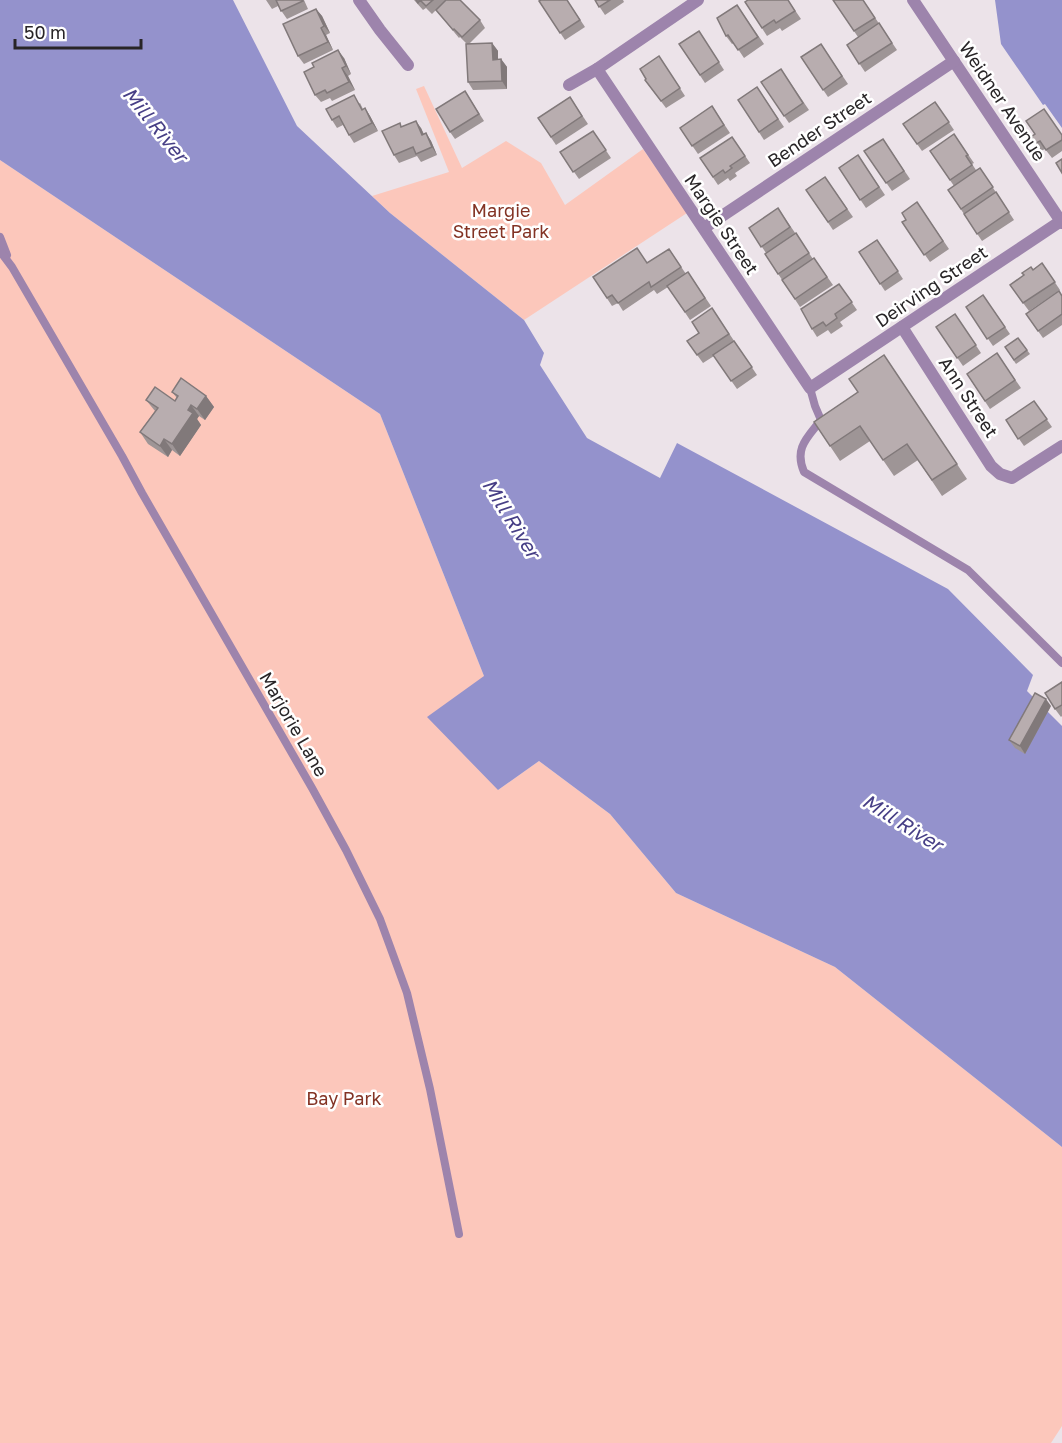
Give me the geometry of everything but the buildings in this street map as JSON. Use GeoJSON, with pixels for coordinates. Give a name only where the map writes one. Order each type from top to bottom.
{"type":"FeatureCollection","features":[{"type":"Feature","properties":{"kind":"street"},"geometry":{"type":"LineString","coordinates":[[359,0],[408,65]]}},
{"type":"Feature","properties":{"kind":"street"},"geometry":{"type":"LineString","coordinates":[[569,85],[597,69],[698,0]]}},
{"type":"Feature","properties":{"kind":"street","name":"Weidner Avenue"},"geometry":{"type":"LineString","coordinates":[[913,0],[1061,222]]}},
{"type":"Feature","properties":{"kind":"street","name":"Bender Street"},"geometry":{"type":"LineString","coordinates":[[704,228],[954,61]]}},
{"type":"Feature","properties":{"kind":"street","name":"Margie Street"},"geometry":{"type":"LineString","coordinates":[[597,69],[810,388]]}},
{"type":"Feature","properties":{"kind":"street","name":"Deirving Street"},"geometry":{"type":"LineString","coordinates":[[810,388],[1061,222]]}},
{"type":"Feature","properties":{"kind":"street","name":"Ann Street"},"geometry":{"type":"LineString","coordinates":[[902,327],[991,466],[1000,474],[1012,478],[1062,446]]}},
{"type":"Feature","properties":{"kind":"lane","name":"Marjorie Lane"},"geometry":{"type":"LineString","coordinates":[[0,237],[12,267]]}},
{"type":"Feature","properties":{"kind":"lane","name":"Marjorie Lane"},"geometry":{"type":"LineString","coordinates":[[0,251],[12,267],[312,788],[380,919],[407,993],[430,1089],[459,1234]]}},
{"type":"Feature","properties":{"kind":"lane"},"geometry":{"type":"LineString","coordinates":[[810,388],[814,406],[821,420],[802,445],[799,460],[804,472],[968,570],[1062,663]]}},
{"type":"Feature","properties":{"kind":"green space","name":"Margie Street Park"},"geometry":{"type":"Polygon","coordinates":[[[424,86],[462,168],[506,141],[541,163],[565,205],[643,149],[687,213],[524,320],[372,196],[449,172],[416,89],[424,86]]]}},
{"type":"Feature","properties":{"kind":"green space","name":"Bay Park"},"geometry":{"type":"Polygon","coordinates":[[[0,160],[380,414],[484,676],[498,790],[539,761],[610,814],[676,893],[835,967],[1062,1147],[1062,1426],[1051,1443],[0,1443],[0,160]]]}},
{"type":"Feature","properties":{"kind":"water","name":"Mill River"},"geometry":{"type":"Polygon","coordinates":[[[0,0],[233,0],[297,126],[390,213],[524,320],[544,353],[540,365],[587,438],[660,478],[677,443],[948,589],[1033,675],[1027,691],[1062,726],[1062,1147],[835,967],[676,893],[610,814],[539,761],[498,790],[427,717],[484,676],[380,414],[0,160],[0,0]]]}},
{"type":"Feature","properties":{"kind":"water"},"geometry":{"type":"Polygon","coordinates":[[[995,0],[1062,0],[1062,128],[1045,104],[1043,105],[1001,44],[995,0]]]}}]}
